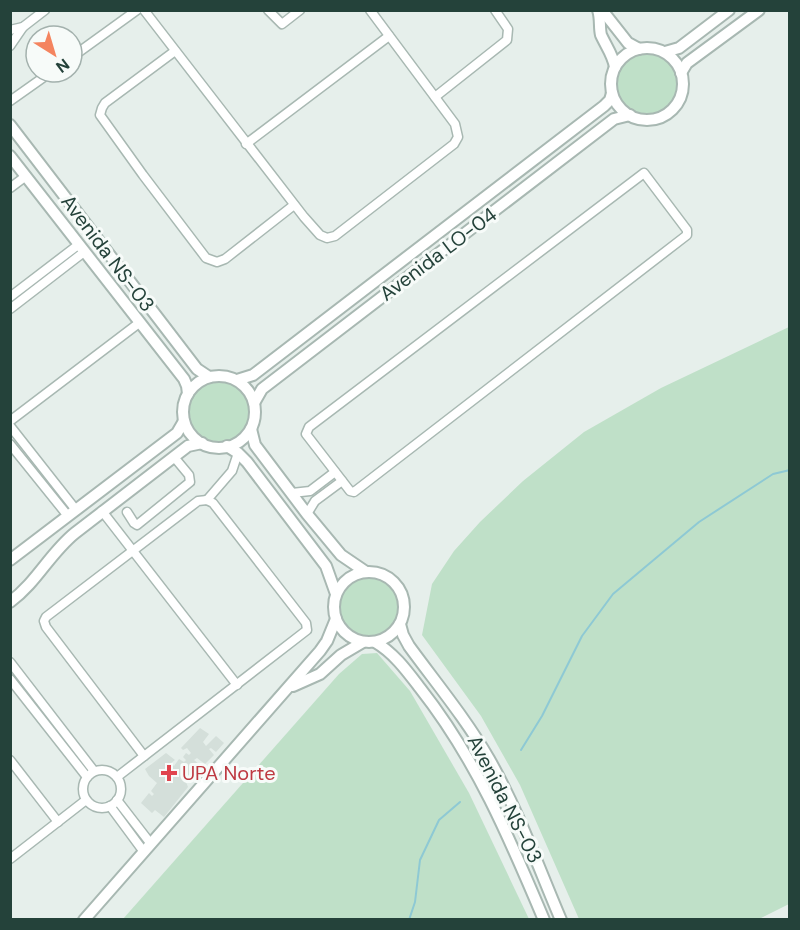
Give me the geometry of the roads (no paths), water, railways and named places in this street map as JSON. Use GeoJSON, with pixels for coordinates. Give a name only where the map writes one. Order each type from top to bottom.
{"type":"FeatureCollection","features":[{"type":"Feature","properties":{"kind":"street"},"geometry":{"type":"LineString","coordinates":[[10,46],[23,27],[45,10]]}},
{"type":"Feature","properties":{"kind":"street"},"geometry":{"type":"LineString","coordinates":[[84,48],[137,10]]}},
{"type":"Feature","properties":{"kind":"street"},"geometry":{"type":"LineString","coordinates":[[144,10],[294,205],[320,235],[327,238],[334,236],[457,141],[458,137],[457,128],[370,10]]}},
{"type":"Feature","properties":{"kind":"street"},"geometry":{"type":"LineString","coordinates":[[268,10],[279,24],[300,10]]}},
{"type":"Feature","properties":{"kind":"street"},"geometry":{"type":"LineString","coordinates":[[435,97],[507,40],[508,29],[495,10]]}},
{"type":"Feature","properties":{"kind":"street"},"geometry":{"type":"LineString","coordinates":[[600,10],[628,44],[665,52],[674,60],[681,73],[683,82],[677,103],[660,117],[648,120],[630,115],[619,107],[612,93],[611,78],[615,67],[625,55],[639,48]]}},
{"type":"Feature","properties":{"kind":"street"},"geometry":{"type":"LineString","coordinates":[[600,10],[601,34],[612,55],[615,67]]}},
{"type":"Feature","properties":{"kind":"street"},"geometry":{"type":"LineString","coordinates":[[665,52],[679,48],[729,10]]}},
{"type":"Feature","properties":{"kind":"street"},"geometry":{"type":"LineString","coordinates":[[681,73],[687,63],[759,10]]}},
{"type":"Feature","properties":{"kind":"street"},"geometry":{"type":"LineString","coordinates":[[10,30],[23,27]]}},
{"type":"Feature","properties":{"kind":"street"},"geometry":{"type":"LineString","coordinates":[[246,144],[389,36]]}},
{"type":"Feature","properties":{"kind":"street"},"geometry":{"type":"LineString","coordinates":[[175,51],[105,104],[100,115],[142,175],[206,258],[217,262],[225,260],[294,205]]}},
{"type":"Feature","properties":{"kind":"street"},"geometry":{"type":"LineString","coordinates":[[10,101],[34,84]]}},
{"type":"Feature","properties":{"kind":"street","name":"Avenida LO-04"},"geometry":{"type":"LineString","coordinates":[[237,380],[253,375],[604,106],[610,100],[612,93]]}},
{"type":"Feature","properties":{"kind":"street","name":"Avenida LO-04"},"geometry":{"type":"LineString","coordinates":[[254,403],[262,389],[596,133],[616,118],[630,115]]}},
{"type":"Feature","properties":{"kind":"street","name":"Avenida NS-03"},"geometry":{"type":"LineString","coordinates":[[10,125],[197,369],[209,377]]}},
{"type":"Feature","properties":{"kind":"street","name":"Avenida NS-03"},"geometry":{"type":"LineString","coordinates":[[10,156],[184,379],[188,394]]}},
{"type":"Feature","properties":{"kind":"street"},"geometry":{"type":"LineString","coordinates":[[641,174],[646,175],[687,230],[687,235],[354,492],[350,491],[342,481],[306,434],[309,427],[641,174]]}},
{"type":"Feature","properties":{"kind":"street"},"geometry":{"type":"LineString","coordinates":[[10,188],[26,176]]}},
{"type":"Feature","properties":{"kind":"street"},"geometry":{"type":"LineString","coordinates":[[10,297],[81,248]]}},
{"type":"Feature","properties":{"kind":"street"},"geometry":{"type":"LineString","coordinates":[[10,309],[81,248]]}},
{"type":"Feature","properties":{"kind":"street"},"geometry":{"type":"LineString","coordinates":[[10,421],[139,323]]}},
{"type":"Feature","properties":{"kind":"street"},"geometry":{"type":"LineString","coordinates":[[225,376],[237,380],[248,390],[254,403],[255,417],[251,429],[242,439],[227,447],[213,447],[202,443],[190,433],[184,421],[183,408],[188,394],[196,384],[209,377],[225,376]]}},
{"type":"Feature","properties":{"kind":"street"},"geometry":{"type":"LineString","coordinates":[[10,560],[177,433],[184,421]]}},
{"type":"Feature","properties":{"kind":"street"},"geometry":{"type":"LineString","coordinates":[[10,426],[72,513]]}},
{"type":"Feature","properties":{"kind":"street","name":"Avenida NS-03"},"geometry":{"type":"LineString","coordinates":[[251,429],[255,445],[344,558],[366,572],[384,575],[398,588],[404,605],[400,624],[404,635],[472,732],[497,774],[519,819],[561,920]]}},
{"type":"Feature","properties":{"kind":"street"},"geometry":{"type":"LineString","coordinates":[[10,602],[34,581],[65,541],[189,445],[202,443]]}},
{"type":"Feature","properties":{"kind":"street"},"geometry":{"type":"LineString","coordinates":[[10,444],[72,513]]}},
{"type":"Feature","properties":{"kind":"street"},"geometry":{"type":"LineString","coordinates":[[227,447],[238,453],[326,566],[336,594],[334,607],[336,619],[346,634],[363,642],[375,642],[391,635],[400,624]]}},
{"type":"Feature","properties":{"kind":"street"},"geometry":{"type":"LineString","coordinates":[[207,500],[232,471],[238,453]]}},
{"type":"Feature","properties":{"kind":"street"},"geometry":{"type":"LineString","coordinates":[[127,512],[137,525],[190,482],[189,475],[174,457]]}},
{"type":"Feature","properties":{"kind":"street"},"geometry":{"type":"LineString","coordinates":[[292,493],[310,491],[335,472]]}},
{"type":"Feature","properties":{"kind":"street"},"geometry":{"type":"LineString","coordinates":[[308,514],[315,501],[342,481]]}},
{"type":"Feature","properties":{"kind":"street"},"geometry":{"type":"LineString","coordinates":[[117,777],[305,633],[308,628],[213,503],[207,500],[198,501],[46,617],[44,624],[144,756]]}},
{"type":"Feature","properties":{"kind":"street"},"geometry":{"type":"LineString","coordinates":[[102,511],[237,685]]}},
{"type":"Feature","properties":{"kind":"street"},"geometry":{"type":"LineString","coordinates":[[336,594],[347,580],[366,572]]}},
{"type":"Feature","properties":{"kind":"street"},"geometry":{"type":"LineString","coordinates":[[84,920],[325,645],[336,619]]}},
{"type":"Feature","properties":{"kind":"street"},"geometry":{"type":"LineString","coordinates":[[285,691],[317,675],[341,655],[363,642]]}},
{"type":"Feature","properties":{"kind":"street","name":"Avenida NS-03"},"geometry":{"type":"LineString","coordinates":[[375,642],[399,661],[432,703],[466,754],[499,816],[544,920]]}},
{"type":"Feature","properties":{"kind":"street"},"geometry":{"type":"LineString","coordinates":[[10,662],[90,774]]}},
{"type":"Feature","properties":{"kind":"street"},"geometry":{"type":"LineString","coordinates":[[10,679],[90,774]]}},
{"type":"Feature","properties":{"kind":"street"},"geometry":{"type":"LineString","coordinates":[[10,760],[58,822]]}},
{"type":"Feature","properties":{"kind":"street"},"geometry":{"type":"LineString","coordinates":[[107,770],[117,777],[121,789],[117,800],[110,806],[96,807],[86,800],[82,787],[90,774],[107,770]]}},
{"type":"Feature","properties":{"kind":"street"},"geometry":{"type":"LineString","coordinates":[[10,859],[86,800]]}},
{"type":"Feature","properties":{"kind":"street"},"geometry":{"type":"LineString","coordinates":[[117,800],[147,848]]}},
{"type":"Feature","properties":{"kind":"street"},"geometry":{"type":"LineString","coordinates":[[110,806],[147,848]]}},
{"type":"Feature","properties":{"kind":"waterway"},"geometry":{"type":"LineString","coordinates":[[521,750],[542,716],[582,636],[613,594],[699,522],[773,474],[790,470]]}},
{"type":"Feature","properties":{"kind":"waterway"},"geometry":{"type":"LineString","coordinates":[[409,920],[415,902],[420,860],[439,820],[460,802]]}},
{"type":"Feature","properties":{"kind":"place","name":"UPA Norte"},"geometry":{"type":"Point","coordinates":[169,773]}}]}
